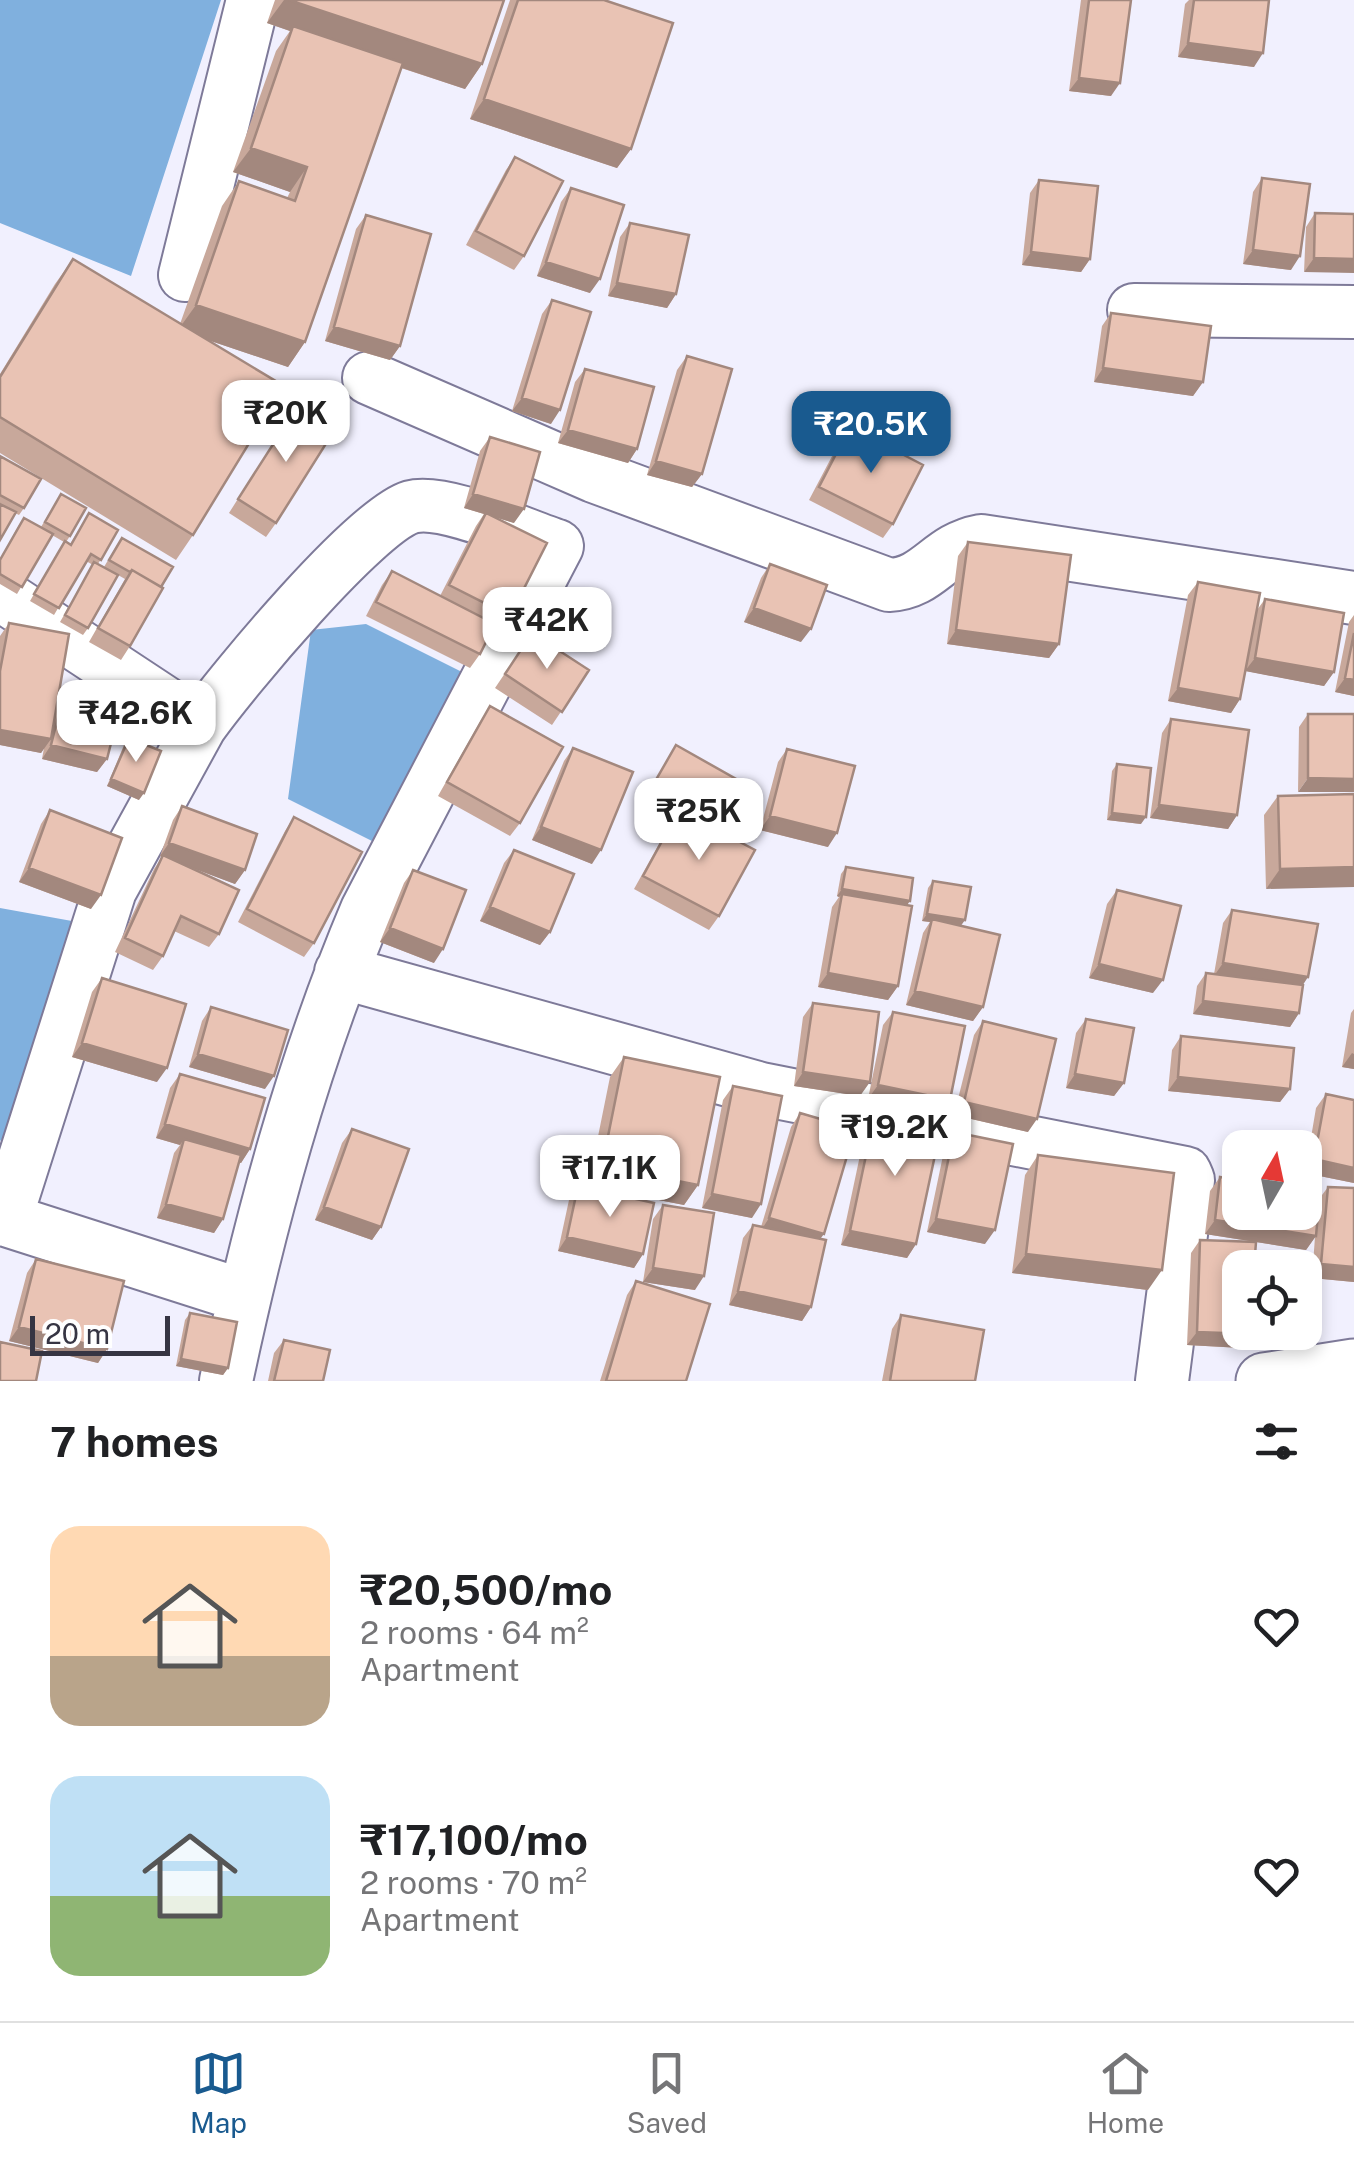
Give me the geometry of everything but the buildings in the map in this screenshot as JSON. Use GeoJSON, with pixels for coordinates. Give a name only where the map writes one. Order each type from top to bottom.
{"type":"FeatureCollection","features":[{"type":"Feature","properties":{"kind":"street"},"geometry":{"type":"LineString","coordinates":[[184,275],[253,0]]}},
{"type":"Feature","properties":{"kind":"street"},"geometry":{"type":"LineString","coordinates":[[1134,310],[1354,312]]}},
{"type":"Feature","properties":{"kind":"street"},"geometry":{"type":"LineString","coordinates":[[369,378],[594,476],[890,586],[910,584],[957,546],[981,541],[1354,598]]}},
{"type":"Feature","properties":{"kind":"street"},"geometry":{"type":"LineString","coordinates":[[226,1381],[258,1235],[341,972],[402,843],[594,476]]}},
{"type":"Feature","properties":{"kind":"street"},"geometry":{"type":"LineString","coordinates":[[244,1296],[2,1219],[110,890],[200,726],[229,686],[380,523],[413,506],[447,509],[557,546]]}},
{"type":"Feature","properties":{"kind":"street"},"geometry":{"type":"LineString","coordinates":[[0,594],[200,726]]}},
{"type":"Feature","properties":{"kind":"street"},"geometry":{"type":"LineString","coordinates":[[341,972],[761,1090],[1185,1173],[1188,1180],[1162,1381]]}},
{"type":"Feature","properties":{"kind":"street"},"geometry":{"type":"LineString","coordinates":[[1264,1381],[1354,1366]]}},
{"type":"Feature","properties":{"kind":"water"},"geometry":{"type":"Polygon","coordinates":[[[0,0],[221,0],[131,276],[0,223],[0,0]]]}},
{"type":"Feature","properties":{"kind":"water"},"geometry":{"type":"Polygon","coordinates":[[[366,624],[484,683],[384,847],[288,799],[311,630],[366,624]]]}},
{"type":"Feature","properties":{"kind":"water"},"geometry":{"type":"Polygon","coordinates":[[[0,908],[83,923],[13,1128],[0,1141],[0,908]]]}}]}
